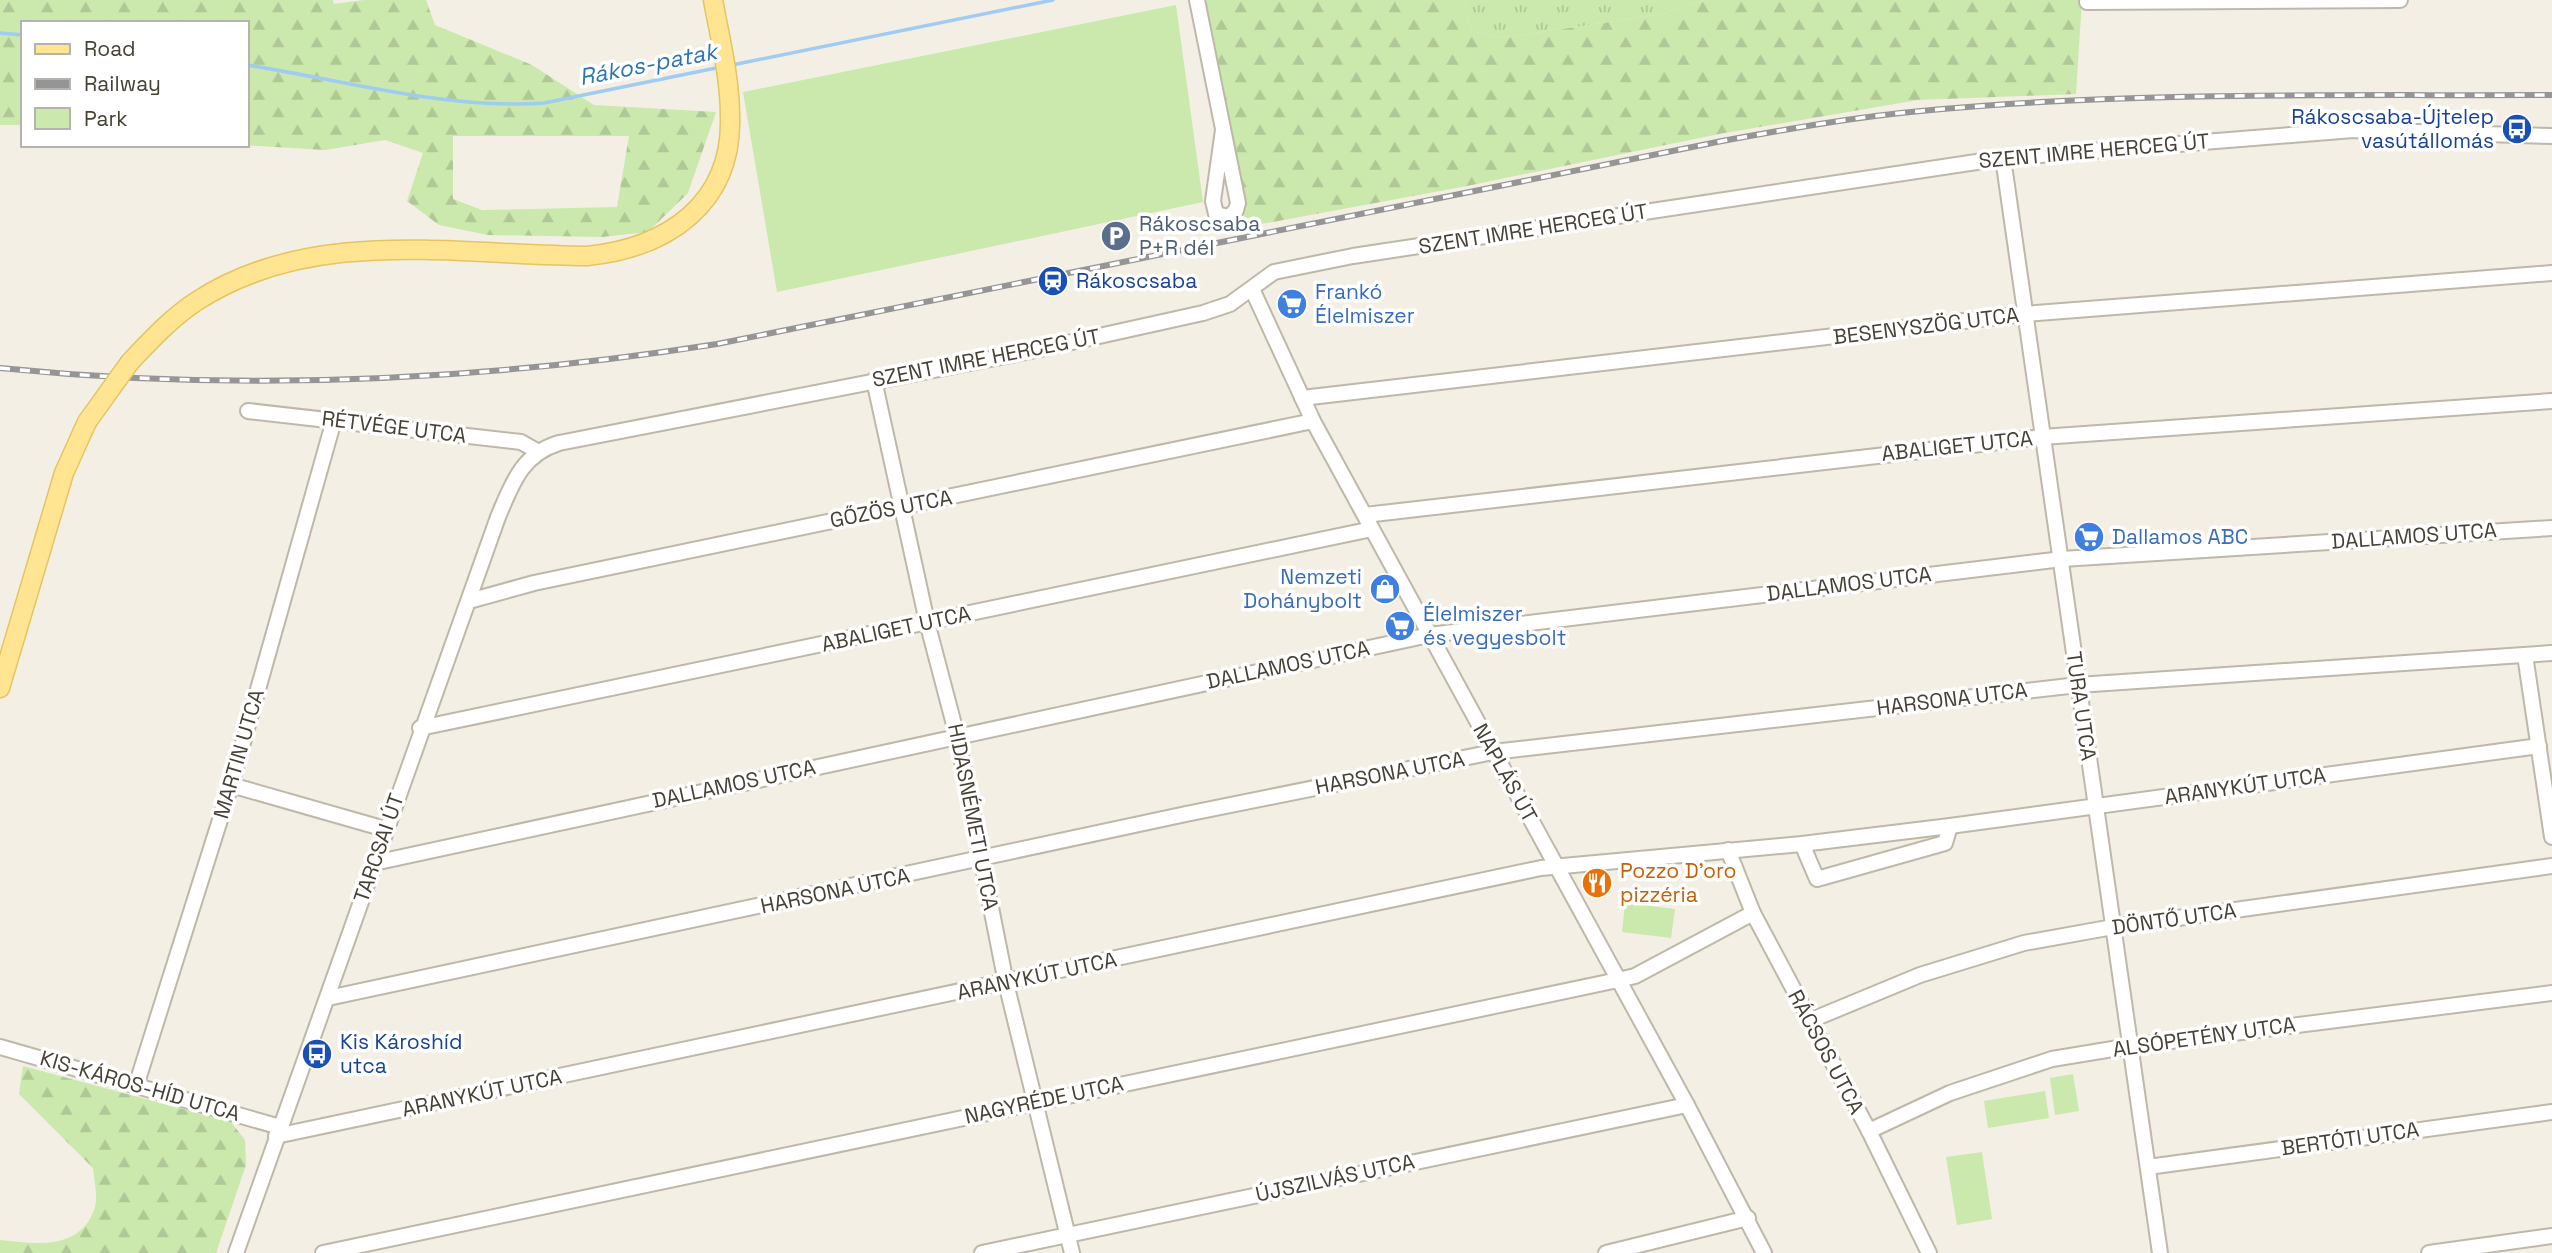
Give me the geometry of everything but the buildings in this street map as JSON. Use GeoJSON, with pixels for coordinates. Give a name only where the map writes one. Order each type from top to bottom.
{"type":"FeatureCollection","features":[{"type":"Feature","properties":{"kind":"main road"},"geometry":{"type":"LineString","coordinates":[[0,688],[64,473],[87,422],[108,388],[167,323],[196,301],[263,267],[302,257],[360,251],[587,256],[620,253],[647,244],[685,222],[699,208],[714,186],[728,146],[730,116],[713,0]]}},
{"type":"Feature","properties":{"kind":"street"},"geometry":{"type":"LineString","coordinates":[[1197,0],[1238,203],[1236,210],[1229,217],[1216,214],[1213,201],[1223,130]]}},
{"type":"Feature","properties":{"kind":"street"},"geometry":{"type":"LineString","coordinates":[[2087,2],[2400,0]]}},
{"type":"Feature","properties":{"kind":"street","name":"SZENT IMRE HERCEG ÚT"},"geometry":{"type":"LineString","coordinates":[[537,451],[559,443],[1203,313],[1230,304],[1274,272],[1353,256],[2003,158],[2353,130],[2552,136]]}},
{"type":"Feature","properties":{"kind":"street","name":"TURA UTCA"},"geometry":{"type":"LineString","coordinates":[[2003,158],[2160,1253]]}},
{"type":"Feature","properties":{"kind":"street","name":"BESENYSZÖG UTCA"},"geometry":{"type":"LineString","coordinates":[[1302,398],[2024,314],[2552,274]]}},
{"type":"Feature","properties":{"kind":"street","name":"NAPLÁS ÚT"},"geometry":{"type":"LineString","coordinates":[[1252,289],[1314,421],[1688,1105],[1765,1253]]}},
{"type":"Feature","properties":{"kind":"street","name":"HIDASNÉMETI UTCA"},"geometry":{"type":"LineString","coordinates":[[874,380],[904,506],[927,622],[957,736],[1006,983],[1072,1253]]}},
{"type":"Feature","properties":{"kind":"street","name":"ABALIGET UTCA"},"geometry":{"type":"LineString","coordinates":[[1365,515],[2042,437],[2552,401]]}},
{"type":"Feature","properties":{"kind":"street","name":"RÉTVÉGE UTCA"},"geometry":{"type":"LineString","coordinates":[[248,411],[521,442],[537,451]]}},
{"type":"Feature","properties":{"kind":"street","name":"MARTIN UTCA"},"geometry":{"type":"LineString","coordinates":[[135,1086],[231,785],[334,420]]}},
{"type":"Feature","properties":{"kind":"street","name":"GŐZÖS UTCA"},"geometry":{"type":"LineString","coordinates":[[469,601],[534,583],[1314,421]]}},
{"type":"Feature","properties":{"kind":"street","name":"TARCSAI ÚT"},"geometry":{"type":"LineString","coordinates":[[236,1253],[328,998],[420,728],[506,497],[526,461],[537,451]]}},
{"type":"Feature","properties":{"kind":"street","name":"DALLAMOS UTCA"},"geometry":{"type":"LineString","coordinates":[[374,863],[1429,635],[2062,559],[2552,528]]}},
{"type":"Feature","properties":{"kind":"street","name":"ABALIGET UTCA"},"geometry":{"type":"LineString","coordinates":[[420,728],[1372,529]]}},
{"type":"Feature","properties":{"kind":"street","name":"HARSONA UTCA"},"geometry":{"type":"LineString","coordinates":[[328,998],[1493,752],[2078,685],[2552,653]]}},
{"type":"Feature","properties":{"kind":"street"},"geometry":{"type":"LineString","coordinates":[[2525,655],[2552,837]]}},
{"type":"Feature","properties":{"kind":"street","name":"ARANYKÚT UTCA"},"geometry":{"type":"LineString","coordinates":[[278,1131],[1006,983],[1556,866],[1802,844],[1950,826],[2539,746]]}},
{"type":"Feature","properties":{"kind":"street"},"geometry":{"type":"LineString","coordinates":[[231,785],[385,829]]}},
{"type":"Feature","properties":{"kind":"street"},"geometry":{"type":"LineString","coordinates":[[1802,844],[1817,879],[1945,843],[1950,826]]}},
{"type":"Feature","properties":{"kind":"street","name":"RÁCSOS UTCA"},"geometry":{"type":"LineString","coordinates":[[1728,850],[1753,913],[1869,1131],[1929,1253]]}},
{"type":"Feature","properties":{"kind":"street","name":"DÖNTŐ UTCA"},"geometry":{"type":"LineString","coordinates":[[1809,1021],[1946,967],[2024,943],[2113,927],[2552,866]]}},
{"type":"Feature","properties":{"kind":"street","name":"NAGYRÉDE UTCA"},"geometry":{"type":"LineString","coordinates":[[323,1253],[1619,981],[1635,976],[1753,913]]}},
{"type":"Feature","properties":{"kind":"street","name":"ALSÓPETÉNY UTCA"},"geometry":{"type":"LineString","coordinates":[[1869,1131],[1950,1093],[2052,1059],[2131,1046],[2552,993]]}},
{"type":"Feature","properties":{"kind":"street","name":"KIS-KÁROS-HÍD UTCA"},"geometry":{"type":"LineString","coordinates":[[0,1047],[278,1131]]}},
{"type":"Feature","properties":{"kind":"street","name":"ÚJSZILVÁS UTCA"},"geometry":{"type":"LineString","coordinates":[[982,1253],[1688,1105]]}},
{"type":"Feature","properties":{"kind":"street","name":"BERTÓTI UTCA"},"geometry":{"type":"LineString","coordinates":[[2148,1167],[2552,1112]]}},
{"type":"Feature","properties":{"kind":"street"},"geometry":{"type":"LineString","coordinates":[[1606,1253],[1748,1218]]}},
{"type":"Feature","properties":{"kind":"street"},"geometry":{"type":"LineString","coordinates":[[2429,1253],[2552,1236]]}},
{"type":"Feature","properties":{"kind":"green space"},"geometry":{"type":"Polygon","coordinates":[[[0,0],[333,0],[334,4],[364,0],[426,0],[435,25],[532,65],[594,105],[716,112],[688,193],[648,232],[602,237],[488,235],[439,225],[407,201],[423,153],[385,140],[325,150],[248,145],[248,21],[21,21],[21,125],[0,125],[0,0]],[[453,136],[453,199],[482,210],[617,207],[629,136],[453,136]]]}},
{"type":"Feature","properties":{"kind":"green space"},"geometry":{"type":"Polygon","coordinates":[[[1200,0],[1463,0],[1472,31],[1500,38],[1663,14],[1705,0],[2082,0],[2076,94],[1918,100],[1719,134],[1467,186],[1245,227],[1243,201],[1200,0]]]}},
{"type":"Feature","properties":{"kind":"green space"},"geometry":{"type":"Polygon","coordinates":[[[1463,0],[1705,0],[1663,14],[1500,38],[1472,31],[1463,0]]]}},
{"type":"Feature","properties":{"kind":"green space"},"geometry":{"type":"Polygon","coordinates":[[[1176,5],[1203,202],[777,292],[743,92],[1176,5]]]}},
{"type":"Feature","properties":{"kind":"green space"},"geometry":{"type":"Polygon","coordinates":[[[1625,903],[1675,909],[1671,938],[1622,932],[1625,903]]]}},
{"type":"Feature","properties":{"kind":"green space"},"geometry":{"type":"Polygon","coordinates":[[[23,1066],[231,1122],[245,1140],[246,1165],[216,1253],[0,1253],[0,1240],[43,1243],[69,1238],[88,1221],[96,1203],[93,1168],[19,1094],[23,1066]]]}},
{"type":"Feature","properties":{"kind":"green space"},"geometry":{"type":"Polygon","coordinates":[[[2073,1074],[2079,1111],[2055,1115],[2050,1078],[2073,1074]]]}},
{"type":"Feature","properties":{"kind":"green space"},"geometry":{"type":"Polygon","coordinates":[[[2045,1091],[2049,1118],[1988,1128],[1984,1101],[2045,1091]]]}},
{"type":"Feature","properties":{"kind":"green space"},"geometry":{"type":"Polygon","coordinates":[[[1982,1152],[1992,1219],[1957,1225],[1946,1157],[1982,1152]]]}},
{"type":"Feature","properties":{"kind":"waterway","name":"Rákos-patak"},"geometry":{"type":"LineString","coordinates":[[732,65],[1053,0]]}},
{"type":"Feature","properties":{"kind":"waterway","name":"Rákos-patak"},"geometry":{"type":"LineString","coordinates":[[0,33],[21,35]]}},
{"type":"Feature","properties":{"kind":"waterway","name":"Rákos-patak"},"geometry":{"type":"LineString","coordinates":[[248,65],[432,98],[507,104],[544,103],[721,67]]}},
{"type":"Feature","properties":{"kind":"railway"},"geometry":{"type":"LineString","coordinates":[[0,368],[180,380],[269,381],[359,379],[539,367],[717,344],[1722,141],[1871,117],[2000,105],[2157,97],[2552,95]]}},
{"type":"Feature","properties":{"kind":"place","name":"Rákoscsaba-Újtelep vasútállomás"},"geometry":{"type":"Point","coordinates":[2517,129]}},
{"type":"Feature","properties":{"kind":"place","name":"Rákoscsaba P+R dél"},"geometry":{"type":"Point","coordinates":[1116,236]}},
{"type":"Feature","properties":{"kind":"place","name":"Rákoscsaba"},"geometry":{"type":"Point","coordinates":[1053,281]}},
{"type":"Feature","properties":{"kind":"place","name":"Frankó Élelmiszer"},"geometry":{"type":"Point","coordinates":[1292,304]}},
{"type":"Feature","properties":{"kind":"place","name":"Dallamos ABC"},"geometry":{"type":"Point","coordinates":[2089,537]}},
{"type":"Feature","properties":{"kind":"place","name":"Nemzeti Dohánybolt"},"geometry":{"type":"Point","coordinates":[1385,589]}},
{"type":"Feature","properties":{"kind":"place","name":"Élelmiszer és vegyesbolt"},"geometry":{"type":"Point","coordinates":[1400,626]}},
{"type":"Feature","properties":{"kind":"place","name":"Pozzo D'oro pizzéria"},"geometry":{"type":"Point","coordinates":[1597,883]}},
{"type":"Feature","properties":{"kind":"place","name":"Kis Károshíd utca"},"geometry":{"type":"Point","coordinates":[317,1054]}}]}
